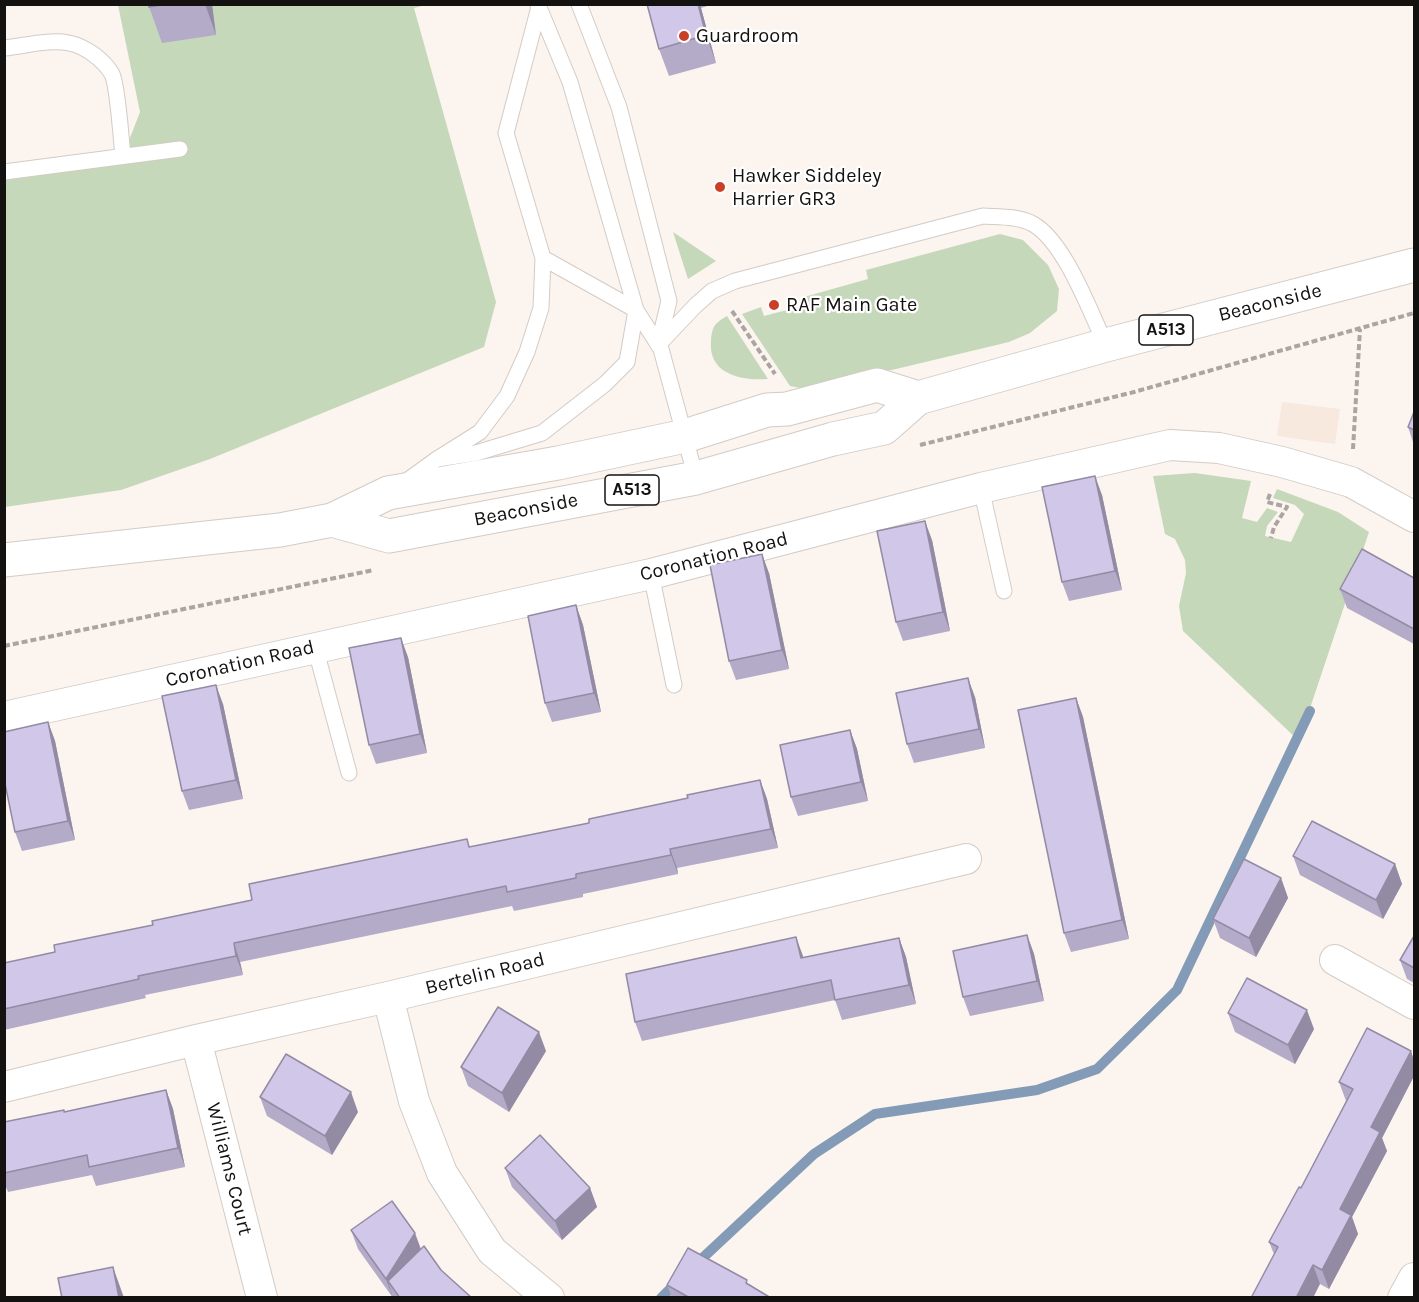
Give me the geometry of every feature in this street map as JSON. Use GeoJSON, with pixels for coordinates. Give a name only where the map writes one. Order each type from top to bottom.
{"type":"FeatureCollection","features":[{"type":"Feature","properties":{"kind":"highway","name":"Beaconside"},"geometry":{"type":"LineString","coordinates":[[332,520],[389,536],[696,478],[833,439],[884,428],[918,398],[1106,345],[1414,265]]}},
{"type":"Feature","properties":{"kind":"highway","name":"Beaconside"},"geometry":{"type":"LineString","coordinates":[[4,560],[280,530],[332,520],[388,493],[558,463],[685,436],[767,410],[787,409],[877,385],[918,398]]}},
{"type":"Feature","properties":{"kind":"street","name":"Coronation Road"},"geometry":{"type":"LineString","coordinates":[[4,717],[651,574],[981,488],[1170,445],[1219,448],[1282,462],[1351,483],[1414,517]]}},
{"type":"Feature","properties":{"kind":"street","name":"Bertelin Road"},"geometry":{"type":"LineString","coordinates":[[4,1087],[966,858]]}},
{"type":"Feature","properties":{"kind":"street"},"geometry":{"type":"LineString","coordinates":[[1335,960],[1414,1004]]}},
{"type":"Feature","properties":{"kind":"street"},"geometry":{"type":"LineString","coordinates":[[388,997],[414,1101],[442,1173],[492,1251],[549,1298]]}},
{"type":"Feature","properties":{"kind":"street","name":"Williams Court"},"geometry":{"type":"LineString","coordinates":[[196,1040],[262,1298]]}},
{"type":"Feature","properties":{"kind":"street"},"geometry":{"type":"LineString","coordinates":[[1403,1298],[1414,1278]]}},
{"type":"Feature","properties":{"kind":"lane"},"geometry":{"type":"LineString","coordinates":[[579,4],[619,107],[669,301],[658,345]]}},
{"type":"Feature","properties":{"kind":"lane"},"geometry":{"type":"LineString","coordinates":[[388,493],[419,474],[436,459],[480,432],[507,396],[527,352],[541,308],[543,258],[506,133],[538,6]]}},
{"type":"Feature","properties":{"kind":"lane"},"geometry":{"type":"LineString","coordinates":[[538,6],[570,82],[636,310],[658,345],[664,361],[696,478]]}},
{"type":"Feature","properties":{"kind":"lane"},"geometry":{"type":"LineString","coordinates":[[4,48],[70,43],[104,62],[113,77],[123,156]]}},
{"type":"Feature","properties":{"kind":"lane"},"geometry":{"type":"LineString","coordinates":[[4,172],[180,149]]}},
{"type":"Feature","properties":{"kind":"lane"},"geometry":{"type":"LineString","coordinates":[[658,345],[712,291],[735,281],[983,216],[1008,217],[1032,224],[1050,238],[1065,260],[1106,345]]}},
{"type":"Feature","properties":{"kind":"lane"},"geometry":{"type":"LineString","coordinates":[[543,258],[636,310]]}},
{"type":"Feature","properties":{"kind":"lane"},"geometry":{"type":"LineString","coordinates":[[436,459],[476,453],[542,433],[605,384],[627,362],[636,310]]}},
{"type":"Feature","properties":{"kind":"lane"},"geometry":{"type":"LineString","coordinates":[[981,488],[1004,591]]}},
{"type":"Feature","properties":{"kind":"lane"},"geometry":{"type":"LineString","coordinates":[[651,574],[674,685]]}},
{"type":"Feature","properties":{"kind":"lane"},"geometry":{"type":"LineString","coordinates":[[315,647],[349,773]]}},
{"type":"Feature","properties":{"kind":"path"},"geometry":{"type":"LineString","coordinates":[[743,307],[732,311],[780,382]]}},
{"type":"Feature","properties":{"kind":"path"},"geometry":{"type":"LineString","coordinates":[[1375,325],[1414,313]]}},
{"type":"Feature","properties":{"kind":"path"},"geometry":{"type":"LineString","coordinates":[[1351,483],[1360,329]]}},
{"type":"Feature","properties":{"kind":"path"},"geometry":{"type":"LineString","coordinates":[[1271,538],[1274,528],[1287,507],[1267,502],[1282,462]]}},
{"type":"Feature","properties":{"kind":"path"},"geometry":{"type":"LineString","coordinates":[[4,646],[366,572]]}},
{"type":"Feature","properties":{"kind":"shaded area"},"geometry":{"type":"Polygon","coordinates":[[[1282,402],[1340,409],[1335,444],[1277,436],[1282,402]]]}},
{"type":"Feature","properties":{"kind":"green space"},"geometry":{"type":"Polygon","coordinates":[[[118,5],[156,5],[216,35],[212,5],[426,5],[414,8],[496,302],[484,347],[210,459],[121,490],[5,507],[5,172],[123,156],[140,112],[118,5]]]}},
{"type":"Feature","properties":{"kind":"green space"},"geometry":{"type":"Polygon","coordinates":[[[673,232],[716,261],[688,279],[673,232]]]}},
{"type":"Feature","properties":{"kind":"green space"},"geometry":{"type":"Polygon","coordinates":[[[1000,234],[1023,240],[1048,265],[1059,289],[1057,311],[1030,333],[1009,342],[805,389],[790,386],[742,314],[761,307],[764,316],[806,305],[804,297],[868,279],[866,270],[1000,234]]]}},
{"type":"Feature","properties":{"kind":"green space"},"geometry":{"type":"Polygon","coordinates":[[[727,316],[768,379],[737,377],[721,368],[715,361],[711,352],[713,328],[727,316]]]}},
{"type":"Feature","properties":{"kind":"green space"},"geometry":{"type":"Polygon","coordinates":[[[1195,473],[1251,481],[1242,518],[1257,522],[1267,508],[1278,512],[1267,526],[1265,536],[1291,542],[1304,514],[1295,505],[1273,498],[1277,489],[1338,512],[1369,532],[1299,741],[1183,631],[1179,606],[1186,573],[1185,560],[1175,539],[1165,534],[1153,476],[1195,473]]]}},
{"type":"Feature","properties":{"kind":"building"},"geometry":{"type":"Polygon","coordinates":[[[148,4],[167,4],[149,7],[148,4]]]}},
{"type":"Feature","properties":{"kind":"building"},"geometry":{"type":"Polygon","coordinates":[[[647,4],[698,4],[706,35],[659,49],[647,4]]]}},
{"type":"Feature","properties":{"kind":"building"},"geometry":{"type":"Polygon","coordinates":[[[1414,412],[1414,430],[1408,427],[1414,412]]]}},
{"type":"Feature","properties":{"kind":"building"},"geometry":{"type":"Polygon","coordinates":[[[1095,476],[1115,571],[1062,582],[1042,487],[1095,476]]]}},
{"type":"Feature","properties":{"kind":"building"},"geometry":{"type":"Polygon","coordinates":[[[925,521],[943,612],[896,622],[877,531],[925,521]]]}},
{"type":"Feature","properties":{"kind":"building"},"geometry":{"type":"Polygon","coordinates":[[[1362,549],[1414,578],[1414,629],[1340,589],[1362,549]]]}},
{"type":"Feature","properties":{"kind":"building"},"geometry":{"type":"Polygon","coordinates":[[[762,554],[782,650],[729,661],[710,565],[762,554]]]}},
{"type":"Feature","properties":{"kind":"building"},"geometry":{"type":"Polygon","coordinates":[[[576,605],[594,693],[545,703],[528,616],[576,605]]]}},
{"type":"Feature","properties":{"kind":"building"},"geometry":{"type":"Polygon","coordinates":[[[401,638],[420,734],[369,745],[349,648],[401,638]]]}},
{"type":"Feature","properties":{"kind":"building"},"geometry":{"type":"Polygon","coordinates":[[[968,678],[979,729],[907,744],[896,693],[968,678]]]}},
{"type":"Feature","properties":{"kind":"building"},"geometry":{"type":"Polygon","coordinates":[[[216,685],[236,780],[182,791],[162,696],[216,685]]]}},
{"type":"Feature","properties":{"kind":"building"},"geometry":{"type":"Polygon","coordinates":[[[1076,698],[1122,920],[1064,933],[1018,710],[1076,698]]]}},
{"type":"Feature","properties":{"kind":"building"},"geometry":{"type":"Polygon","coordinates":[[[48,722],[68,821],[15,832],[4,779],[4,732],[48,722]]]}},
{"type":"Feature","properties":{"kind":"building"},"geometry":{"type":"Polygon","coordinates":[[[850,730],[861,782],[791,797],[780,745],[850,730]]]}},
{"type":"Feature","properties":{"kind":"building"},"geometry":{"type":"Polygon","coordinates":[[[760,780],[771,829],[670,849],[671,855],[576,874],[576,878],[507,892],[506,886],[234,943],[236,956],[138,976],[139,979],[4,1009],[4,963],[55,952],[54,945],[153,925],[152,921],[252,900],[249,884],[467,839],[469,847],[589,823],[589,819],[760,780]]]}},
{"type":"Feature","properties":{"kind":"building"},"geometry":{"type":"Polygon","coordinates":[[[1312,821],[1395,864],[1376,900],[1293,856],[1312,821]]]}},
{"type":"Feature","properties":{"kind":"building"},"geometry":{"type":"Polygon","coordinates":[[[1244,859],[1281,878],[1249,938],[1213,919],[1244,859]]]}},
{"type":"Feature","properties":{"kind":"building"},"geometry":{"type":"Polygon","coordinates":[[[1027,935],[1037,981],[963,997],[953,951],[1027,935]]]}},
{"type":"Feature","properties":{"kind":"building"},"geometry":{"type":"Polygon","coordinates":[[[1414,936],[1414,968],[1400,960],[1414,936]]]}},
{"type":"Feature","properties":{"kind":"building"},"geometry":{"type":"Polygon","coordinates":[[[796,937],[801,958],[899,938],[909,985],[835,1000],[831,980],[635,1022],[626,974],[796,937]]]}},
{"type":"Feature","properties":{"kind":"building"},"geometry":{"type":"Polygon","coordinates":[[[1247,978],[1307,1010],[1288,1045],[1228,1013],[1247,978]]]}},
{"type":"Feature","properties":{"kind":"building"},"geometry":{"type":"Polygon","coordinates":[[[498,1007],[539,1032],[502,1093],[461,1067],[498,1007]]]}},
{"type":"Feature","properties":{"kind":"building"},"geometry":{"type":"Polygon","coordinates":[[[1367,1028],[1411,1051],[1371,1127],[1380,1132],[1340,1209],[1351,1215],[1322,1270],[1313,1265],[1296,1298],[1251,1298],[1278,1247],[1269,1242],[1299,1187],[1301,1188],[1353,1089],[1339,1082],[1367,1028]]]}},
{"type":"Feature","properties":{"kind":"building"},"geometry":{"type":"Polygon","coordinates":[[[286,1054],[351,1092],[325,1136],[260,1097],[286,1054]]]}},
{"type":"Feature","properties":{"kind":"building"},"geometry":{"type":"Polygon","coordinates":[[[166,1090],[178,1148],[89,1167],[87,1155],[4,1173],[4,1122],[64,1110],[64,1112],[166,1090]]]}},
{"type":"Feature","properties":{"kind":"building"},"geometry":{"type":"Polygon","coordinates":[[[540,1135],[590,1188],[555,1221],[505,1168],[540,1135]]]}},
{"type":"Feature","properties":{"kind":"building"},"geometry":{"type":"Polygon","coordinates":[[[392,1201],[415,1233],[386,1279],[351,1230],[392,1201]]]}},
{"type":"Feature","properties":{"kind":"building"},"geometry":{"type":"Polygon","coordinates":[[[424,1246],[441,1270],[472,1298],[400,1298],[388,1281],[424,1246]]]}},
{"type":"Feature","properties":{"kind":"building"},"geometry":{"type":"Polygon","coordinates":[[[688,1248],[747,1280],[746,1283],[771,1298],[690,1298],[667,1285],[688,1248]]]}},
{"type":"Feature","properties":{"kind":"building"},"geometry":{"type":"Polygon","coordinates":[[[113,1267],[119,1298],[62,1298],[58,1278],[113,1267]]]}},
{"type":"Feature","properties":{"kind":"waterway"},"geometry":{"type":"LineString","coordinates":[[694,1266],[814,1154],[875,1114],[1037,1090],[1097,1069],[1177,990],[1310,711]]}},
{"type":"Feature","properties":{"kind":"waterway"},"geometry":{"type":"LineString","coordinates":[[661,1298],[678,1281]]}},
{"type":"Feature","properties":{"kind":"place","name":"Guardroom"},"geometry":{"type":"Point","coordinates":[684,36]}},
{"type":"Feature","properties":{"kind":"place","name":"Hawker Siddeley Harrier GR3"},"geometry":{"type":"Point","coordinates":[720,187]}},
{"type":"Feature","properties":{"kind":"place","name":"RAF Main Gate"},"geometry":{"type":"Point","coordinates":[774,305]}}]}
